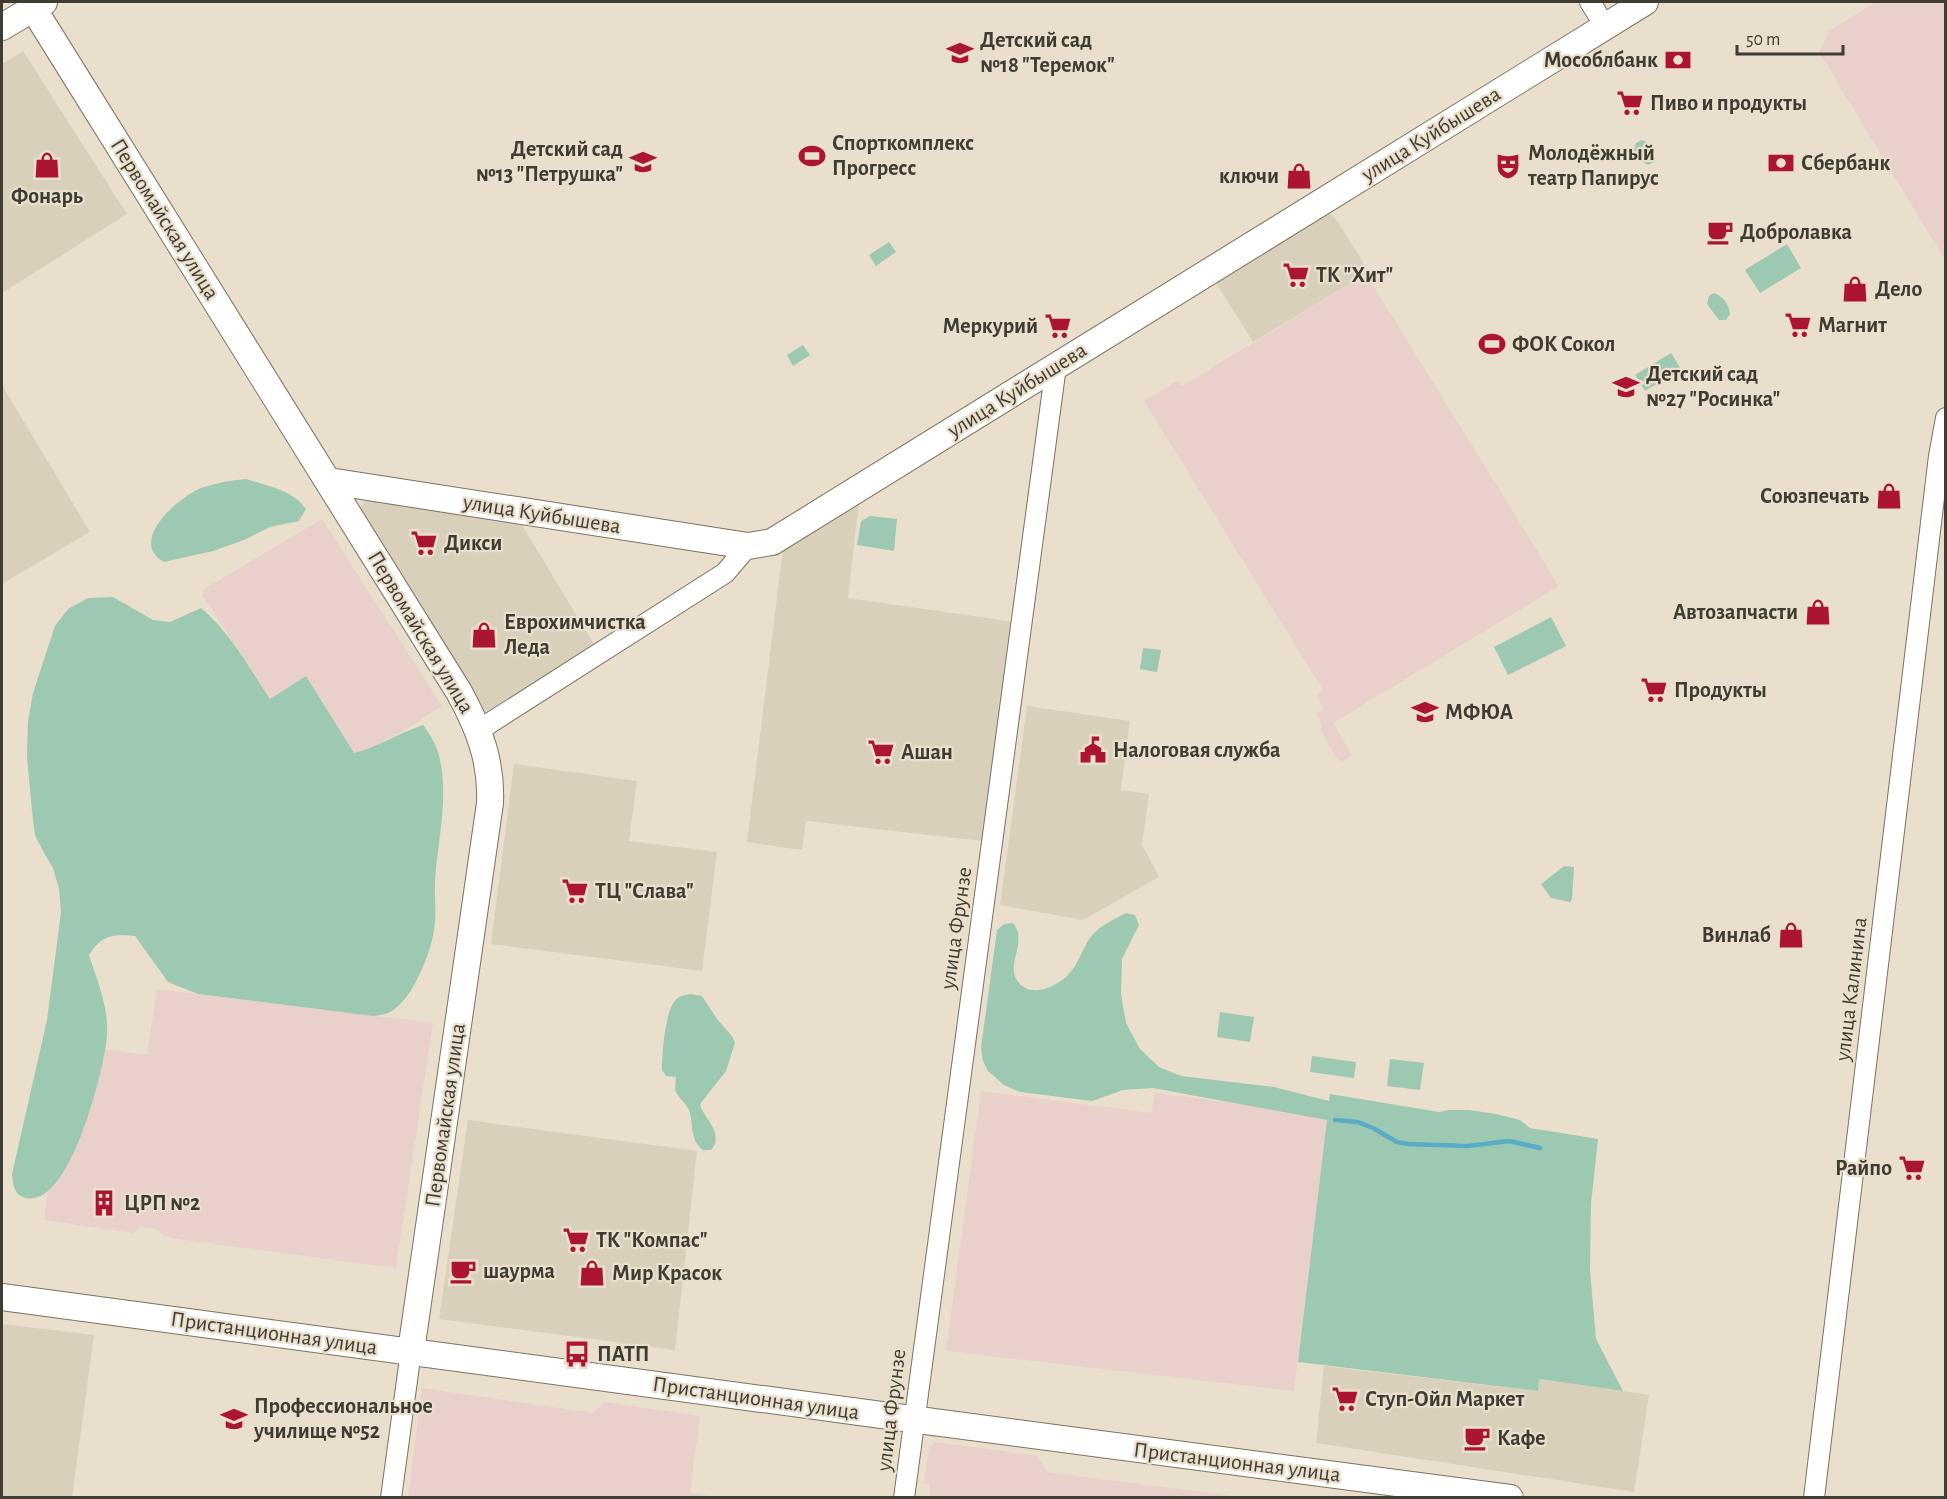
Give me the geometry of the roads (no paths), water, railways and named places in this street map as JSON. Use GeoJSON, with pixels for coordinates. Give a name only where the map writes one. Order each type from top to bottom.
{"type":"FeatureCollection","features":[{"type":"Feature","properties":{"kind":"main road","name":"улица Куйбышева"},"geometry":{"type":"LineString","coordinates":[[328,481],[748,546],[772,542],[1645,2]]}},
{"type":"Feature","properties":{"kind":"main road"},"geometry":{"type":"LineString","coordinates":[[2,27],[36,4]]}},
{"type":"Feature","properties":{"kind":"main road","name":"Первомайская улица"},"geometry":{"type":"LineString","coordinates":[[36,4],[459,693],[478,730],[489,769],[489,803],[411,1351]]}},
{"type":"Feature","properties":{"kind":"main road","name":"Пристанционная улица"},"geometry":{"type":"LineString","coordinates":[[2,1297],[914,1420],[1510,1497]]}},
{"type":"Feature","properties":{"kind":"street"},"geometry":{"type":"LineString","coordinates":[[1590,2],[1605,26]]}},
{"type":"Feature","properties":{"kind":"street","name":"улица Фрунзе"},"geometry":{"type":"LineString","coordinates":[[904,1497],[1056,366]]}},
{"type":"Feature","properties":{"kind":"street","name":"улица Калинина"},"geometry":{"type":"LineString","coordinates":[[1814,1497],[1941,487],[1946,418]]}},
{"type":"Feature","properties":{"kind":"street"},"geometry":{"type":"LineString","coordinates":[[478,730],[725,573],[748,546]]}},
{"type":"Feature","properties":{"kind":"street"},"geometry":{"type":"LineString","coordinates":[[391,1497],[411,1351]]}},
{"type":"Feature","properties":{"kind":"waterway"},"geometry":{"type":"LineString","coordinates":[[1335,1120],[1358,1122],[1397,1142],[1408,1144],[1468,1146],[1509,1141],[1540,1148]]}},
{"type":"Feature","properties":{"kind":"place","name":"Детский сад №18 \"Теремок\""},"geometry":{"type":"Point","coordinates":[960,53]}},
{"type":"Feature","properties":{"kind":"place","name":"Мособлбанк"},"geometry":{"type":"Point","coordinates":[1678,60]}},
{"type":"Feature","properties":{"kind":"place","name":"Пиво и продукты"},"geometry":{"type":"Point","coordinates":[1630,103]}},
{"type":"Feature","properties":{"kind":"place","name":"Спорткомплекс Прогресс"},"geometry":{"type":"Point","coordinates":[812,156]}},
{"type":"Feature","properties":{"kind":"place","name":"Детский сад №13 \"Петрушка\""},"geometry":{"type":"Point","coordinates":[643,162]}},
{"type":"Feature","properties":{"kind":"place","name":"Сбербанк"},"geometry":{"type":"Point","coordinates":[1781,163]}},
{"type":"Feature","properties":{"kind":"place","name":"Фонарь"},"geometry":{"type":"Point","coordinates":[47,165]}},
{"type":"Feature","properties":{"kind":"place","name":"Молодёжный театр Папирус"},"geometry":{"type":"Point","coordinates":[1508,166]}},
{"type":"Feature","properties":{"kind":"place","name":"ключи"},"geometry":{"type":"Point","coordinates":[1299,176]}},
{"type":"Feature","properties":{"kind":"place","name":"Добролавка"},"geometry":{"type":"Point","coordinates":[1720,232]}},
{"type":"Feature","properties":{"kind":"place","name":"ТК \"Хит\""},"geometry":{"type":"Point","coordinates":[1296,275]}},
{"type":"Feature","properties":{"kind":"place","name":"Дело"},"geometry":{"type":"Point","coordinates":[1855,289]}},
{"type":"Feature","properties":{"kind":"place","name":"Магнит"},"geometry":{"type":"Point","coordinates":[1798,325]}},
{"type":"Feature","properties":{"kind":"place","name":"Меркурий"},"geometry":{"type":"Point","coordinates":[1058,326]}},
{"type":"Feature","properties":{"kind":"place","name":"ФОК Сокол"},"geometry":{"type":"Point","coordinates":[1492,344]}},
{"type":"Feature","properties":{"kind":"place","name":"Детский сад №27 \"Росинка\""},"geometry":{"type":"Point","coordinates":[1626,387]}},
{"type":"Feature","properties":{"kind":"place","name":"Союзпечать"},"geometry":{"type":"Point","coordinates":[1889,496]}},
{"type":"Feature","properties":{"kind":"place","name":"Дикси"},"geometry":{"type":"Point","coordinates":[424,543]}},
{"type":"Feature","properties":{"kind":"place","name":"Автозапчасти"},"geometry":{"type":"Point","coordinates":[1818,612]}},
{"type":"Feature","properties":{"kind":"place","name":"Еврохимчистка Леда"},"geometry":{"type":"Point","coordinates":[484,635]}},
{"type":"Feature","properties":{"kind":"place","name":"Продукты"},"geometry":{"type":"Point","coordinates":[1654,690]}},
{"type":"Feature","properties":{"kind":"place","name":"МФЮА"},"geometry":{"type":"Point","coordinates":[1425,712]}},
{"type":"Feature","properties":{"kind":"place","name":"Налоговая служба"},"geometry":{"type":"Point","coordinates":[1093,750]}},
{"type":"Feature","properties":{"kind":"place","name":"Ашан"},"geometry":{"type":"Point","coordinates":[881,752]}},
{"type":"Feature","properties":{"kind":"place","name":"ТЦ \"Слава\""},"geometry":{"type":"Point","coordinates":[575,891]}},
{"type":"Feature","properties":{"kind":"place","name":"Винлаб"},"geometry":{"type":"Point","coordinates":[1791,935]}},
{"type":"Feature","properties":{"kind":"place","name":"Райпо"},"geometry":{"type":"Point","coordinates":[1912,1168]}},
{"type":"Feature","properties":{"kind":"place","name":"ЦРП №2"},"geometry":{"type":"Point","coordinates":[104,1203]}},
{"type":"Feature","properties":{"kind":"place","name":"ТК \"Компас\""},"geometry":{"type":"Point","coordinates":[576,1240]}},
{"type":"Feature","properties":{"kind":"place","name":"шаурма"},"geometry":{"type":"Point","coordinates":[463,1271]}},
{"type":"Feature","properties":{"kind":"place","name":"Мир Красок"},"geometry":{"type":"Point","coordinates":[592,1273]}},
{"type":"Feature","properties":{"kind":"place","name":"ПАТП"},"geometry":{"type":"Point","coordinates":[577,1354]}},
{"type":"Feature","properties":{"kind":"place","name":"Ступ-Ойл Маркет"},"geometry":{"type":"Point","coordinates":[1345,1399]}},
{"type":"Feature","properties":{"kind":"place","name":"Профессиональное училище №52"},"geometry":{"type":"Point","coordinates":[234,1419]}},
{"type":"Feature","properties":{"kind":"place","name":"Кафе"},"geometry":{"type":"Point","coordinates":[1477,1438]}}]}
